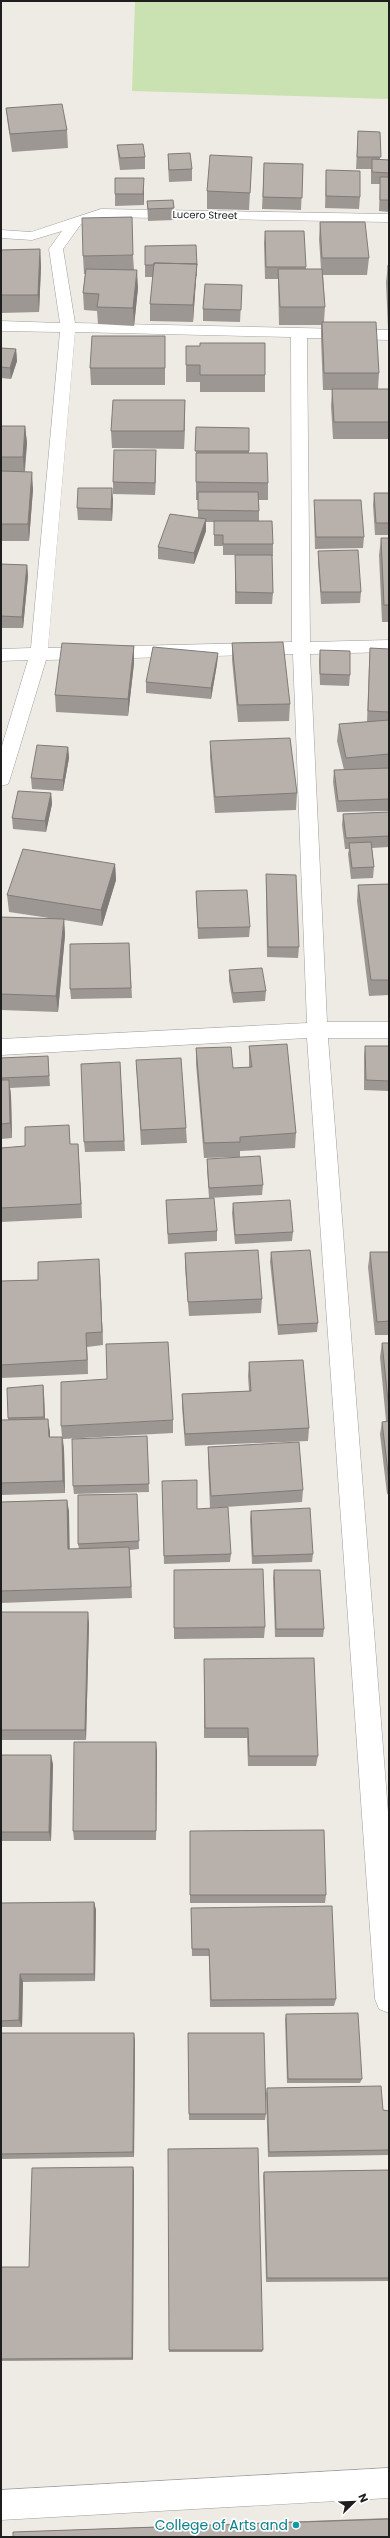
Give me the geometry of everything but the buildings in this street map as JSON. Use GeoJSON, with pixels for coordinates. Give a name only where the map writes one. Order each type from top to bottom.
{"type":"FeatureCollection","features":[{"type":"Feature","properties":{"kind":"street","name":"Lucero Street"},"geometry":{"type":"LineString","coordinates":[[1,234],[32,236],[75,223],[101,213],[389,218]]}},
{"type":"Feature","properties":{"kind":"street"},"geometry":{"type":"LineString","coordinates":[[1,779],[39,655],[68,327],[56,249],[75,223]]}},
{"type":"Feature","properties":{"kind":"street"},"geometry":{"type":"LineString","coordinates":[[1,326],[389,335]]}},
{"type":"Feature","properties":{"kind":"street"},"geometry":{"type":"LineString","coordinates":[[299,332],[301,646],[317,1030],[389,1999]]}},
{"type":"Feature","properties":{"kind":"street"},"geometry":{"type":"LineString","coordinates":[[1,655],[301,646],[389,646]]}},
{"type":"Feature","properties":{"kind":"street"},"geometry":{"type":"LineString","coordinates":[[1,1047],[317,1030],[389,1030]]}},
{"type":"Feature","properties":{"kind":"street"},"geometry":{"type":"LineString","coordinates":[[1,2505],[389,2483]]}},
{"type":"Feature","properties":{"kind":"green space"},"geometry":{"type":"Polygon","coordinates":[[[135,1],[389,1],[389,99],[132,91],[135,1]]]}},
{"type":"Feature","properties":{"kind":"place","name":"College of Arts and"},"geometry":{"type":"Point","coordinates":[296,2525]}}]}
